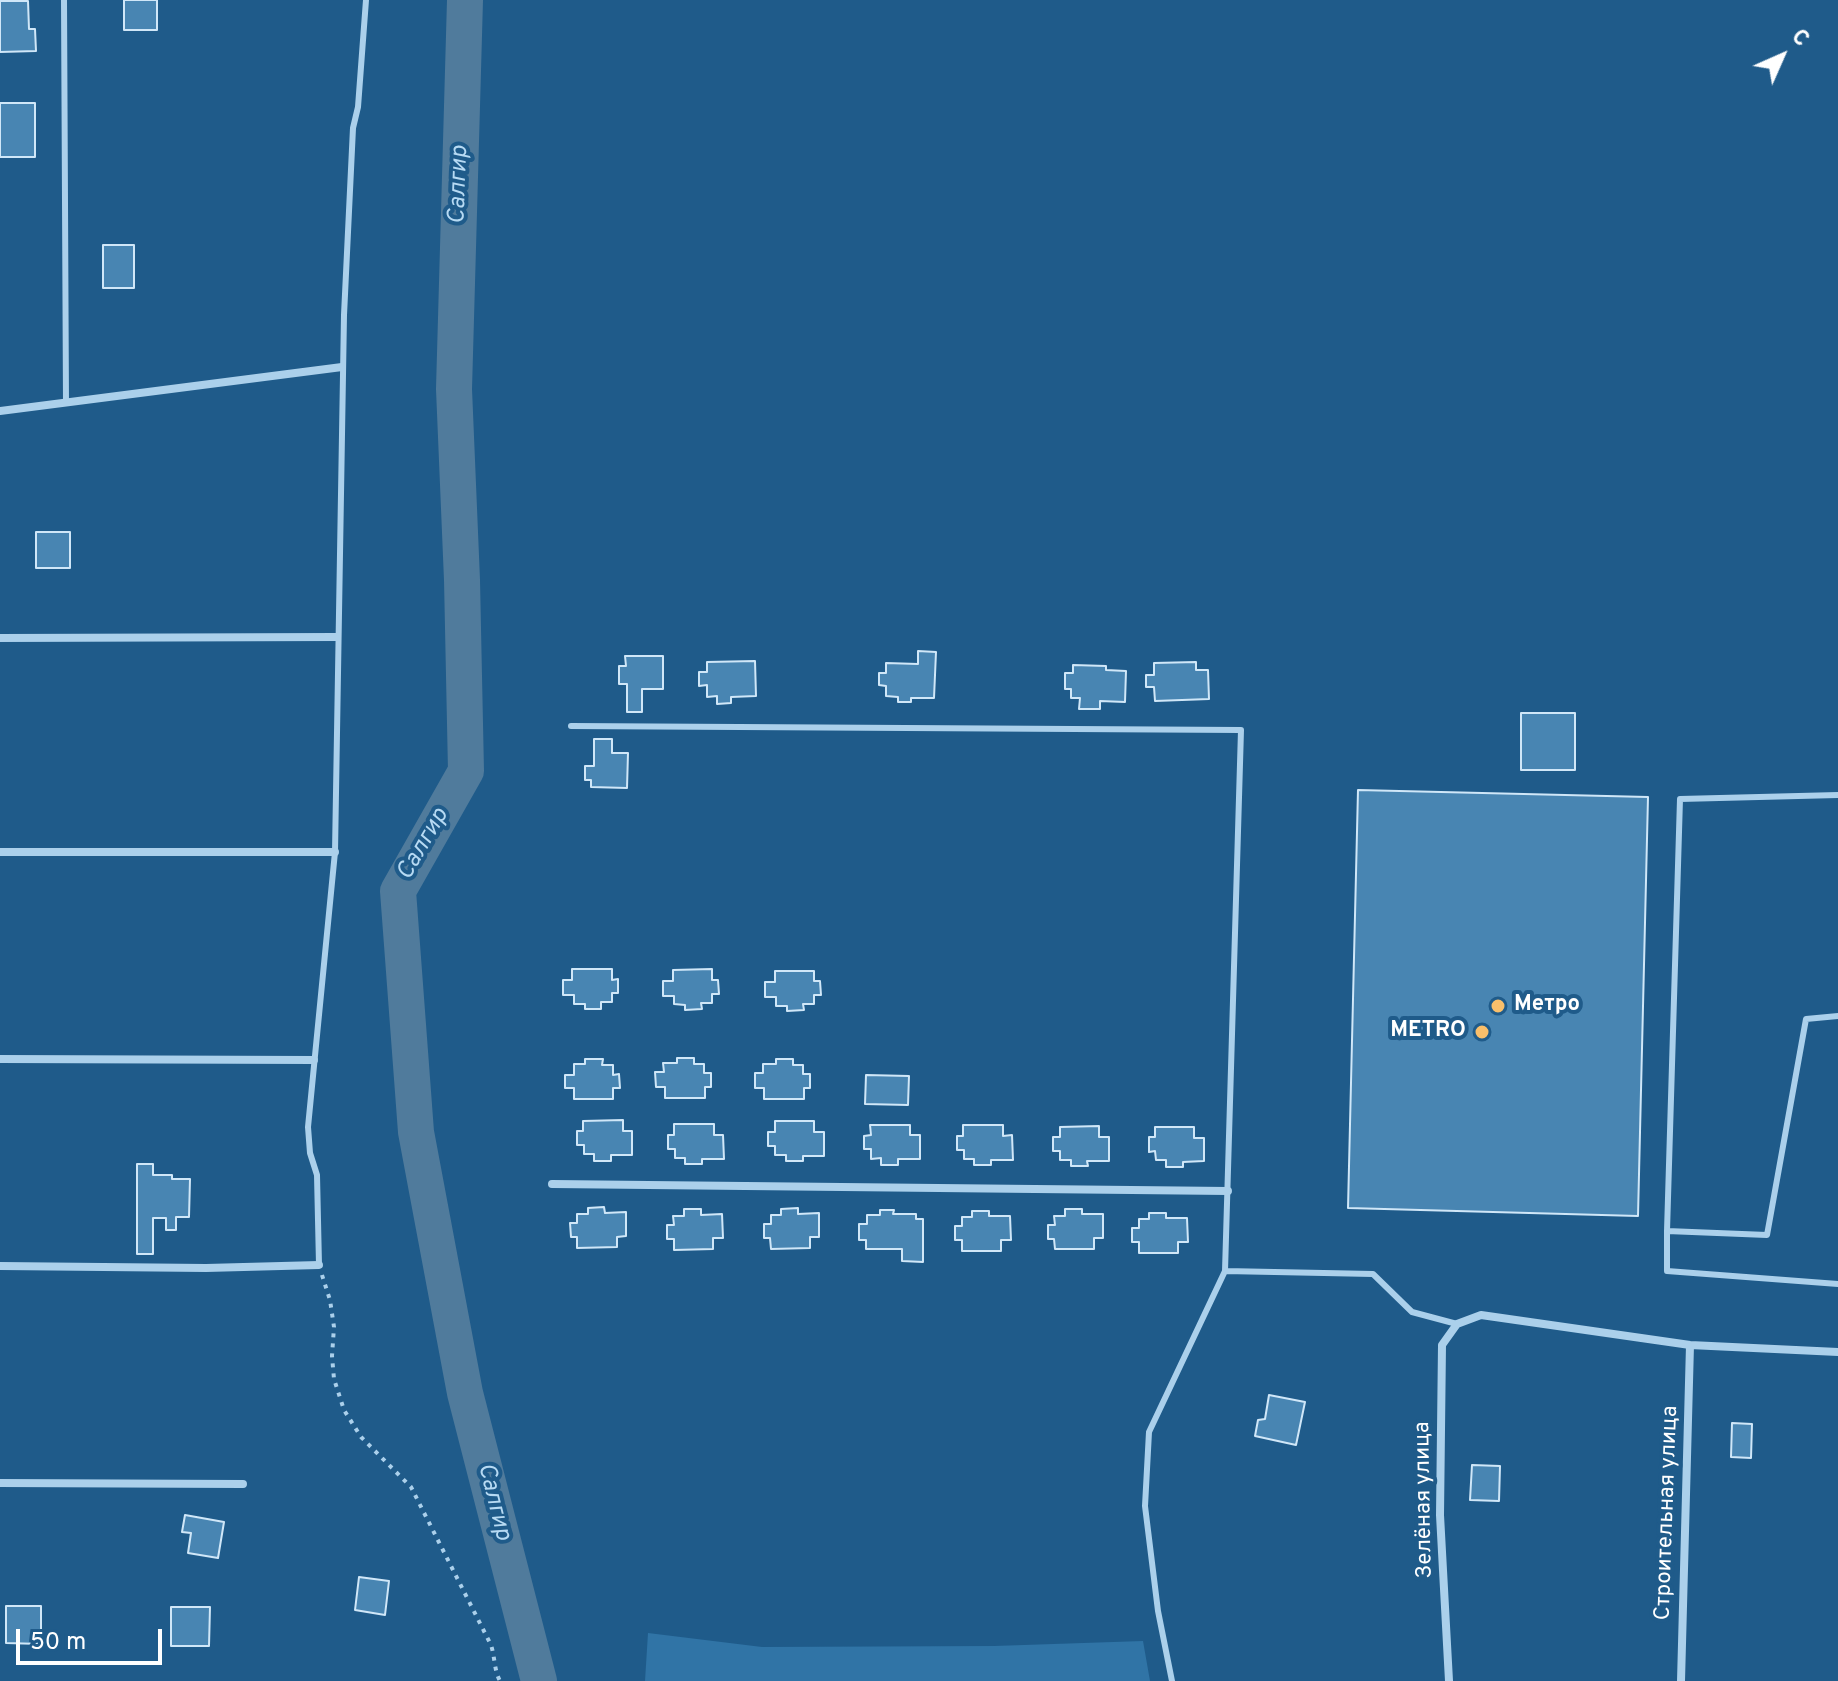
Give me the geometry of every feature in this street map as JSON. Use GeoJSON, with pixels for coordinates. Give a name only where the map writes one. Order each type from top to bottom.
{"type":"FeatureCollection","features":[{"type":"Feature","properties":{"kind":"street"},"geometry":{"type":"LineString","coordinates":[[0,411],[342,367]]}},
{"type":"Feature","properties":{"kind":"street"},"geometry":{"type":"LineString","coordinates":[[0,638],[337,637]]}},
{"type":"Feature","properties":{"kind":"street"},"geometry":{"type":"LineString","coordinates":[[0,852],[335,852]]}},
{"type":"Feature","properties":{"kind":"street"},"geometry":{"type":"LineString","coordinates":[[0,1059],[314,1060]]}},
{"type":"Feature","properties":{"kind":"street"},"geometry":{"type":"LineString","coordinates":[[552,1184],[1228,1191]]}},
{"type":"Feature","properties":{"kind":"street"},"geometry":{"type":"LineString","coordinates":[[0,1266],[206,1268],[319,1265]]}},
{"type":"Feature","properties":{"kind":"street"},"geometry":{"type":"LineString","coordinates":[[1457,1324],[1481,1315],[1690,1345],[1838,1352]]}},
{"type":"Feature","properties":{"kind":"street","name":"Зелёная улица"},"geometry":{"type":"LineString","coordinates":[[1449,1681],[1440,1515],[1442,1345],[1457,1324]]}},
{"type":"Feature","properties":{"kind":"street","name":"Строительная улица"},"geometry":{"type":"LineString","coordinates":[[1681,1681],[1690,1345]]}},
{"type":"Feature","properties":{"kind":"street"},"geometry":{"type":"LineString","coordinates":[[0,1483],[243,1484]]}},
{"type":"Feature","properties":{"kind":"lane"},"geometry":{"type":"LineString","coordinates":[[64,0],[66,403]]}},
{"type":"Feature","properties":{"kind":"lane"},"geometry":{"type":"LineString","coordinates":[[319,1265],[317,1175],[310,1153],[308,1127],[335,852],[342,367],[353,128],[358,107],[366,0]]}},
{"type":"Feature","properties":{"kind":"lane"},"geometry":{"type":"LineString","coordinates":[[571,726],[1241,730],[1225,1271],[1149,1432],[1145,1506],[1158,1611],[1172,1681]]}},
{"type":"Feature","properties":{"kind":"lane"},"geometry":{"type":"LineString","coordinates":[[1838,795],[1680,799],[1667,1231],[1667,1271],[1838,1284]]}},
{"type":"Feature","properties":{"kind":"lane"},"geometry":{"type":"LineString","coordinates":[[1667,1231],[1767,1235],[1806,1019],[1838,1016]]}},
{"type":"Feature","properties":{"kind":"lane"},"geometry":{"type":"LineString","coordinates":[[1225,1271],[1373,1274],[1412,1312],[1457,1324]]}},
{"type":"Feature","properties":{"kind":"path"},"geometry":{"type":"LineString","coordinates":[[319,1265],[330,1300],[334,1327],[334,1379],[344,1410],[361,1437],[411,1487],[491,1645],[496,1659],[495,1673],[500,1681]]}},
{"type":"Feature","properties":{"kind":"shaded area"},"geometry":{"type":"Polygon","coordinates":[[[648,1633],[762,1647],[994,1646],[1143,1641],[1150,1681],[645,1681],[648,1633]]]}},
{"type":"Feature","properties":{"kind":"building"},"geometry":{"type":"Polygon","coordinates":[[[124,0],[157,0],[157,30],[124,30],[124,0]]]}},
{"type":"Feature","properties":{"kind":"building"},"geometry":{"type":"Polygon","coordinates":[[[0,1],[28,1],[29,29],[35,29],[36,51],[0,52],[0,1]]]}},
{"type":"Feature","properties":{"kind":"building"},"geometry":{"type":"Polygon","coordinates":[[[0,103],[35,103],[35,157],[0,157],[0,103]]]}},
{"type":"Feature","properties":{"kind":"building"},"geometry":{"type":"Polygon","coordinates":[[[103,245],[134,245],[134,288],[103,288],[103,245]]]}},
{"type":"Feature","properties":{"kind":"building"},"geometry":{"type":"Polygon","coordinates":[[[36,532],[70,532],[70,568],[36,568],[36,532]]]}},
{"type":"Feature","properties":{"kind":"building"},"geometry":{"type":"Polygon","coordinates":[[[918,651],[936,652],[934,698],[911,698],[911,702],[898,702],[898,697],[886,696],[886,686],[879,685],[879,673],[886,673],[886,663],[918,664],[918,651]]]}},
{"type":"Feature","properties":{"kind":"building"},"geometry":{"type":"Polygon","coordinates":[[[625,656],[663,656],[663,689],[642,689],[642,712],[627,712],[627,684],[619,684],[619,666],[626,666],[625,656]]]}},
{"type":"Feature","properties":{"kind":"building"},"geometry":{"type":"Polygon","coordinates":[[[755,661],[756,696],[731,697],[731,703],[717,704],[717,696],[707,697],[707,685],[699,686],[699,672],[707,672],[707,662],[755,661]]]}},
{"type":"Feature","properties":{"kind":"building"},"geometry":{"type":"Polygon","coordinates":[[[1196,662],[1196,670],[1208,670],[1209,699],[1155,701],[1154,687],[1146,687],[1146,675],[1154,675],[1154,663],[1196,662]]]}},
{"type":"Feature","properties":{"kind":"building"},"geometry":{"type":"Polygon","coordinates":[[[1073,665],[1106,666],[1106,670],[1126,671],[1125,702],[1100,701],[1100,709],[1079,709],[1080,698],[1071,698],[1071,689],[1065,689],[1065,673],[1073,673],[1073,665]]]}},
{"type":"Feature","properties":{"kind":"building"},"geometry":{"type":"Polygon","coordinates":[[[1521,713],[1575,713],[1575,770],[1521,770],[1521,713]]]}},
{"type":"Feature","properties":{"kind":"building"},"geometry":{"type":"Polygon","coordinates":[[[594,739],[612,739],[612,753],[628,753],[627,788],[591,787],[591,780],[585,780],[585,766],[594,766],[594,739]]]}},
{"type":"Feature","properties":{"kind":"building","name":"Метро"},"geometry":{"type":"Polygon","coordinates":[[[1358,790],[1648,797],[1638,1216],[1348,1208],[1358,790]]]}},
{"type":"Feature","properties":{"kind":"building"},"geometry":{"type":"Polygon","coordinates":[[[572,969],[612,969],[612,980],[618,979],[618,993],[612,993],[612,1002],[601,1002],[601,1009],[585,1009],[585,1004],[574,1004],[574,995],[563,995],[563,980],[572,980],[572,969]]]}},
{"type":"Feature","properties":{"kind":"building"},"geometry":{"type":"Polygon","coordinates":[[[712,969],[712,980],[718,980],[719,994],[712,994],[712,1003],[701,1003],[702,1009],[685,1010],[685,1005],[674,1004],[674,996],[663,996],[663,981],[673,981],[673,970],[712,969]]]}},
{"type":"Feature","properties":{"kind":"building"},"geometry":{"type":"Polygon","coordinates":[[[775,971],[814,971],[814,981],[820,981],[821,995],[814,995],[814,1004],[803,1004],[804,1010],[787,1011],[787,1006],[776,1006],[776,997],[765,997],[765,982],[775,982],[775,971]]]}},
{"type":"Feature","properties":{"kind":"building"},"geometry":{"type":"Polygon","coordinates":[[[677,1058],[694,1058],[694,1064],[704,1064],[704,1073],[711,1073],[711,1087],[705,1087],[705,1098],[665,1098],[665,1087],[656,1087],[655,1072],[664,1072],[663,1063],[677,1063],[677,1058]]]}},
{"type":"Feature","properties":{"kind":"building"},"geometry":{"type":"Polygon","coordinates":[[[585,1059],[603,1059],[602,1065],[613,1065],[613,1075],[619,1074],[620,1088],[613,1088],[613,1099],[574,1099],[574,1088],[565,1088],[565,1075],[574,1075],[574,1064],[585,1064],[585,1059]]]}},
{"type":"Feature","properties":{"kind":"building"},"geometry":{"type":"Polygon","coordinates":[[[776,1059],[793,1059],[793,1065],[803,1065],[803,1074],[810,1074],[810,1088],[804,1088],[804,1099],[764,1099],[764,1088],[755,1088],[755,1073],[763,1073],[763,1064],[776,1064],[776,1059]]]}},
{"type":"Feature","properties":{"kind":"building"},"geometry":{"type":"Polygon","coordinates":[[[866,1075],[909,1076],[908,1105],[865,1104],[866,1075]]]}},
{"type":"Feature","properties":{"kind":"building"},"geometry":{"type":"Polygon","coordinates":[[[623,1120],[623,1131],[632,1131],[632,1155],[611,1155],[611,1161],[594,1161],[594,1154],[584,1154],[584,1145],[577,1145],[577,1131],[583,1131],[583,1121],[623,1120]]]}},
{"type":"Feature","properties":{"kind":"building"},"geometry":{"type":"Polygon","coordinates":[[[775,1121],[814,1121],[814,1132],[824,1132],[824,1156],[803,1156],[803,1161],[786,1161],[786,1155],[775,1155],[775,1146],[768,1146],[768,1132],[775,1132],[775,1121]]]}},
{"type":"Feature","properties":{"kind":"building"},"geometry":{"type":"Polygon","coordinates":[[[674,1124],[714,1124],[714,1135],[723,1135],[724,1159],[702,1159],[702,1164],[685,1164],[685,1158],[675,1158],[675,1149],[668,1149],[668,1135],[674,1135],[674,1124]]]}},
{"type":"Feature","properties":{"kind":"building"},"geometry":{"type":"Polygon","coordinates":[[[870,1125],[910,1125],[910,1135],[920,1135],[920,1159],[898,1159],[898,1165],[881,1165],[881,1158],[871,1159],[871,1149],[864,1149],[864,1136],[871,1135],[870,1125]]]}},
{"type":"Feature","properties":{"kind":"building"},"geometry":{"type":"Polygon","coordinates":[[[963,1125],[1003,1125],[1003,1136],[1012,1135],[1013,1160],[991,1160],[991,1165],[974,1165],[974,1159],[964,1159],[964,1150],[957,1150],[957,1136],[963,1136],[963,1125]]]}},
{"type":"Feature","properties":{"kind":"building"},"geometry":{"type":"Polygon","coordinates":[[[1099,1126],[1099,1137],[1109,1137],[1109,1161],[1087,1161],[1088,1166],[1071,1166],[1071,1160],[1060,1160],[1060,1151],[1053,1151],[1053,1137],[1060,1137],[1060,1127],[1099,1126]]]}},
{"type":"Feature","properties":{"kind":"building"},"geometry":{"type":"Polygon","coordinates":[[[1155,1127],[1194,1127],[1194,1138],[1204,1138],[1204,1161],[1183,1162],[1183,1167],[1166,1167],[1166,1160],[1156,1160],[1155,1151],[1149,1152],[1149,1137],[1155,1137],[1155,1127]]]}},
{"type":"Feature","properties":{"kind":"building"},"geometry":{"type":"Polygon","coordinates":[[[137,1164],[153,1164],[153,1175],[190,1179],[189,1217],[176,1217],[176,1230],[166,1230],[166,1218],[153,1218],[153,1254],[137,1254],[137,1164]]]}},
{"type":"Feature","properties":{"kind":"building"},"geometry":{"type":"Polygon","coordinates":[[[604,1207],[605,1213],[626,1212],[626,1236],[617,1237],[617,1247],[577,1248],[577,1237],[571,1237],[570,1223],[577,1223],[577,1214],[588,1214],[588,1208],[604,1207]]]}},
{"type":"Feature","properties":{"kind":"building"},"geometry":{"type":"Polygon","coordinates":[[[798,1208],[798,1214],[819,1213],[819,1237],[810,1237],[810,1248],[771,1249],[770,1238],[764,1238],[764,1224],[771,1224],[771,1215],[781,1215],[781,1209],[798,1208]]]}},
{"type":"Feature","properties":{"kind":"building"},"geometry":{"type":"Polygon","coordinates":[[[684,1209],[701,1209],[701,1215],[722,1214],[723,1238],[713,1238],[713,1249],[674,1250],[674,1239],[667,1239],[667,1225],[674,1225],[673,1216],[684,1216],[684,1209]]]}},
{"type":"Feature","properties":{"kind":"building"},"geometry":{"type":"Polygon","coordinates":[[[1065,1209],[1082,1209],[1082,1214],[1103,1214],[1103,1238],[1094,1238],[1094,1249],[1055,1249],[1054,1239],[1048,1239],[1048,1225],[1055,1225],[1054,1216],[1065,1216],[1065,1209]]]}},
{"type":"Feature","properties":{"kind":"building"},"geometry":{"type":"Polygon","coordinates":[[[880,1210],[894,1210],[893,1214],[916,1214],[916,1219],[923,1219],[923,1262],[902,1261],[902,1249],[866,1249],[866,1240],[859,1240],[859,1224],[867,1224],[867,1215],[880,1215],[880,1210]]]}},
{"type":"Feature","properties":{"kind":"building"},"geometry":{"type":"Polygon","coordinates":[[[972,1211],[989,1211],[989,1216],[1010,1216],[1011,1240],[1001,1240],[1001,1251],[962,1251],[962,1240],[955,1240],[955,1226],[962,1226],[962,1217],[972,1217],[972,1211]]]}},
{"type":"Feature","properties":{"kind":"building"},"geometry":{"type":"Polygon","coordinates":[[[1149,1213],[1166,1213],[1166,1218],[1187,1218],[1188,1242],[1178,1242],[1178,1253],[1139,1253],[1139,1242],[1132,1242],[1132,1228],[1139,1228],[1139,1219],[1149,1219],[1149,1213]]]}},
{"type":"Feature","properties":{"kind":"building"},"geometry":{"type":"Polygon","coordinates":[[[1269,1395],[1305,1402],[1296,1445],[1255,1436],[1258,1420],[1265,1419],[1269,1395]]]}},
{"type":"Feature","properties":{"kind":"building"},"geometry":{"type":"Polygon","coordinates":[[[1732,1423],[1752,1424],[1751,1458],[1731,1457],[1732,1423]]]}},
{"type":"Feature","properties":{"kind":"building"},"geometry":{"type":"Polygon","coordinates":[[[1472,1465],[1500,1466],[1499,1501],[1470,1500],[1472,1465]]]}},
{"type":"Feature","properties":{"kind":"building"},"geometry":{"type":"Polygon","coordinates":[[[185,1515],[224,1522],[218,1558],[188,1553],[191,1533],[182,1532],[185,1515]]]}},
{"type":"Feature","properties":{"kind":"building"},"geometry":{"type":"Polygon","coordinates":[[[359,1577],[389,1581],[385,1615],[355,1610],[359,1577]]]}},
{"type":"Feature","properties":{"kind":"building"},"geometry":{"type":"Polygon","coordinates":[[[6,1606],[41,1606],[41,1644],[6,1643],[6,1606]]]}},
{"type":"Feature","properties":{"kind":"building"},"geometry":{"type":"Polygon","coordinates":[[[171,1607],[210,1607],[209,1646],[171,1646],[171,1607]]]}},
{"type":"Feature","properties":{"kind":"waterway","name":"Салгир"},"geometry":{"type":"LineString","coordinates":[[465,0],[454,389],[466,771],[398,891],[416,1132],[465,1393],[539,1681]]}},
{"type":"Feature","properties":{"kind":"place","name":"Метро"},"geometry":{"type":"Point","coordinates":[1498,1006]}},
{"type":"Feature","properties":{"kind":"place","name":"METRO"},"geometry":{"type":"Point","coordinates":[1482,1032]}}]}
